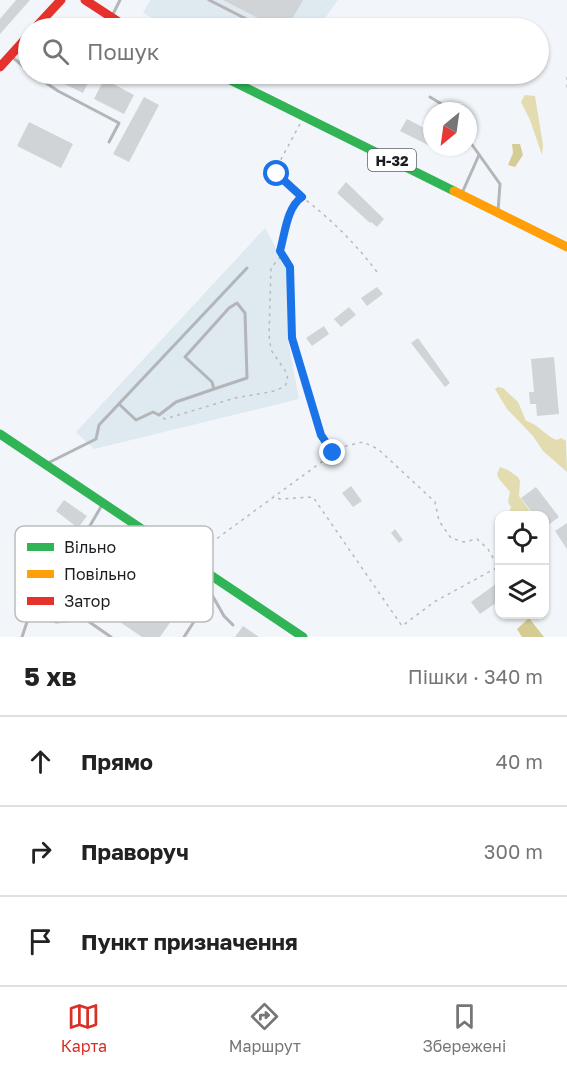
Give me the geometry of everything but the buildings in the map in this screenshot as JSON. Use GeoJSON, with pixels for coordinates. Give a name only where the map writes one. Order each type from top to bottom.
{"type":"FeatureCollection","features":[{"type":"Feature","properties":{"kind":"main road"},"geometry":{"type":"LineString","coordinates":[[44,18],[60,0]]}},
{"type":"Feature","properties":{"kind":"main road"},"geometry":{"type":"LineString","coordinates":[[85,0],[111,18]]}},
{"type":"Feature","properties":{"kind":"main road"},"geometry":{"type":"LineString","coordinates":[[0,67],[18,47]]}},
{"type":"Feature","properties":{"kind":"main road","name":"Н-32"},"geometry":{"type":"LineString","coordinates":[[238,84],[567,247]]}},
{"type":"Feature","properties":{"kind":"main road"},"geometry":{"type":"LineString","coordinates":[[0,434],[137,526]]}},
{"type":"Feature","properties":{"kind":"main road"},"geometry":{"type":"LineString","coordinates":[[213,577],[303,637]]}},
{"type":"Feature","properties":{"kind":"lane"},"geometry":{"type":"LineString","coordinates":[[111,18],[120,0]]}},
{"type":"Feature","properties":{"kind":"lane"},"geometry":{"type":"LineString","coordinates":[[209,0],[244,18]]}},
{"type":"Feature","properties":{"kind":"lane"},"geometry":{"type":"LineString","coordinates":[[10,56],[18,62]]}},
{"type":"Feature","properties":{"kind":"lane"},"geometry":{"type":"LineString","coordinates":[[48,84],[119,123],[109,142]]}},
{"type":"Feature","properties":{"kind":"lane"},"geometry":{"type":"LineString","coordinates":[[430,98],[437,102]]}},
{"type":"Feature","properties":{"kind":"lane"},"geometry":{"type":"LineString","coordinates":[[477,152],[500,184],[498,213]]}},
{"type":"Feature","properties":{"kind":"lane"},"geometry":{"type":"LineString","coordinates":[[461,195],[479,155]]}},
{"type":"Feature","properties":{"kind":"lane"},"geometry":{"type":"LineString","coordinates":[[46,464],[96,439],[99,424],[247,268]]}},
{"type":"Feature","properties":{"kind":"lane"},"geometry":{"type":"LineString","coordinates":[[119,404],[136,420],[153,412],[159,415],[176,402],[247,378],[245,313],[237,303],[185,357],[212,382],[214,389]]}},
{"type":"Feature","properties":{"kind":"lane"},"geometry":{"type":"LineString","coordinates":[[90,526],[103,503]]}},
{"type":"Feature","properties":{"kind":"lane"},"geometry":{"type":"LineString","coordinates":[[213,598],[224,616],[234,625]]}},
{"type":"Feature","properties":{"kind":"lane"},"geometry":{"type":"LineString","coordinates":[[22,637],[27,622]]}},
{"type":"Feature","properties":{"kind":"lane"},"geometry":{"type":"LineString","coordinates":[[89,622],[111,637]]}},
{"type":"Feature","properties":{"kind":"lane"},"geometry":{"type":"LineString","coordinates":[[184,637],[194,622]]}},
{"type":"Feature","properties":{"kind":"path"},"geometry":{"type":"LineString","coordinates":[[567,77],[567,91]]}},
{"type":"Feature","properties":{"kind":"path"},"geometry":{"type":"LineString","coordinates":[[305,117],[279,163],[277,174],[335,224],[358,247],[377,272]]}},
{"type":"Feature","properties":{"kind":"path"},"geometry":{"type":"LineString","coordinates":[[302,197],[295,202],[291,210],[280,251],[290,267],[292,338],[321,435],[333,453]]}},
{"type":"Feature","properties":{"kind":"path"},"geometry":{"type":"LineString","coordinates":[[213,546],[273,496],[333,453],[342,447],[363,442],[378,449],[435,502],[440,521],[451,538],[464,542],[477,539],[488,549],[498,567],[434,602],[402,626],[314,497],[280,499],[273,496]]}},
{"type":"Feature","properties":{"kind":"shaded area"},"geometry":{"type":"Polygon","coordinates":[[[150,0],[338,0],[325,18],[152,18],[143,13],[150,0]]]}},
{"type":"Feature","properties":{"kind":"shaded area"},"geometry":{"type":"Polygon","coordinates":[[[525,95],[535,96],[543,145],[542,155],[521,102],[525,95]]]}},
{"type":"Feature","properties":{"kind":"shaded area"},"geometry":{"type":"Polygon","coordinates":[[[512,144],[520,144],[523,155],[515,167],[508,165],[513,153],[512,144]]]}},
{"type":"Feature","properties":{"kind":"shaded area"},"geometry":{"type":"Polygon","coordinates":[[[265,228],[288,270],[288,340],[299,399],[94,449],[76,432],[265,228]]]}},
{"type":"Feature","properties":{"kind":"shaded area"},"geometry":{"type":"Polygon","coordinates":[[[503,388],[518,402],[526,421],[557,440],[561,438],[566,441],[567,472],[543,451],[533,436],[507,409],[495,389],[503,388]]]}},
{"type":"Feature","properties":{"kind":"shaded area"},"geometry":{"type":"Polygon","coordinates":[[[500,467],[518,477],[519,496],[530,511],[510,511],[510,492],[497,474],[500,467]]]}},
{"type":"Feature","properties":{"kind":"shaded area"},"geometry":{"type":"Polygon","coordinates":[[[530,619],[544,637],[522,637],[517,629],[530,619]]]}},
{"type":"Feature","properties":{"kind":"traffic: fast"},"geometry":{"type":"LineString","coordinates":[[238,84],[454,191]]}},
{"type":"Feature","properties":{"kind":"traffic: fast"},"geometry":{"type":"LineString","coordinates":[[0,434],[137,526]]}},
{"type":"Feature","properties":{"kind":"traffic: fast"},"geometry":{"type":"LineString","coordinates":[[213,577],[303,637]]}},
{"type":"Feature","properties":{"kind":"traffic: slow"},"geometry":{"type":"LineString","coordinates":[[454,191],[567,247]]}},
{"type":"Feature","properties":{"kind":"traffic: jam"},"geometry":{"type":"LineString","coordinates":[[44,18],[61,0]]}},
{"type":"Feature","properties":{"kind":"traffic: jam"},"geometry":{"type":"LineString","coordinates":[[85,0],[113,18]]}},
{"type":"Feature","properties":{"kind":"traffic: jam"},"geometry":{"type":"LineString","coordinates":[[0,67],[18,47]]}},
{"type":"Feature","properties":{"kind":"route"},"geometry":{"type":"LineString","coordinates":[[277,174],[302,197],[295,202],[291,210],[280,251],[290,267],[292,338],[314,416],[321,435],[333,453]]}}]}
